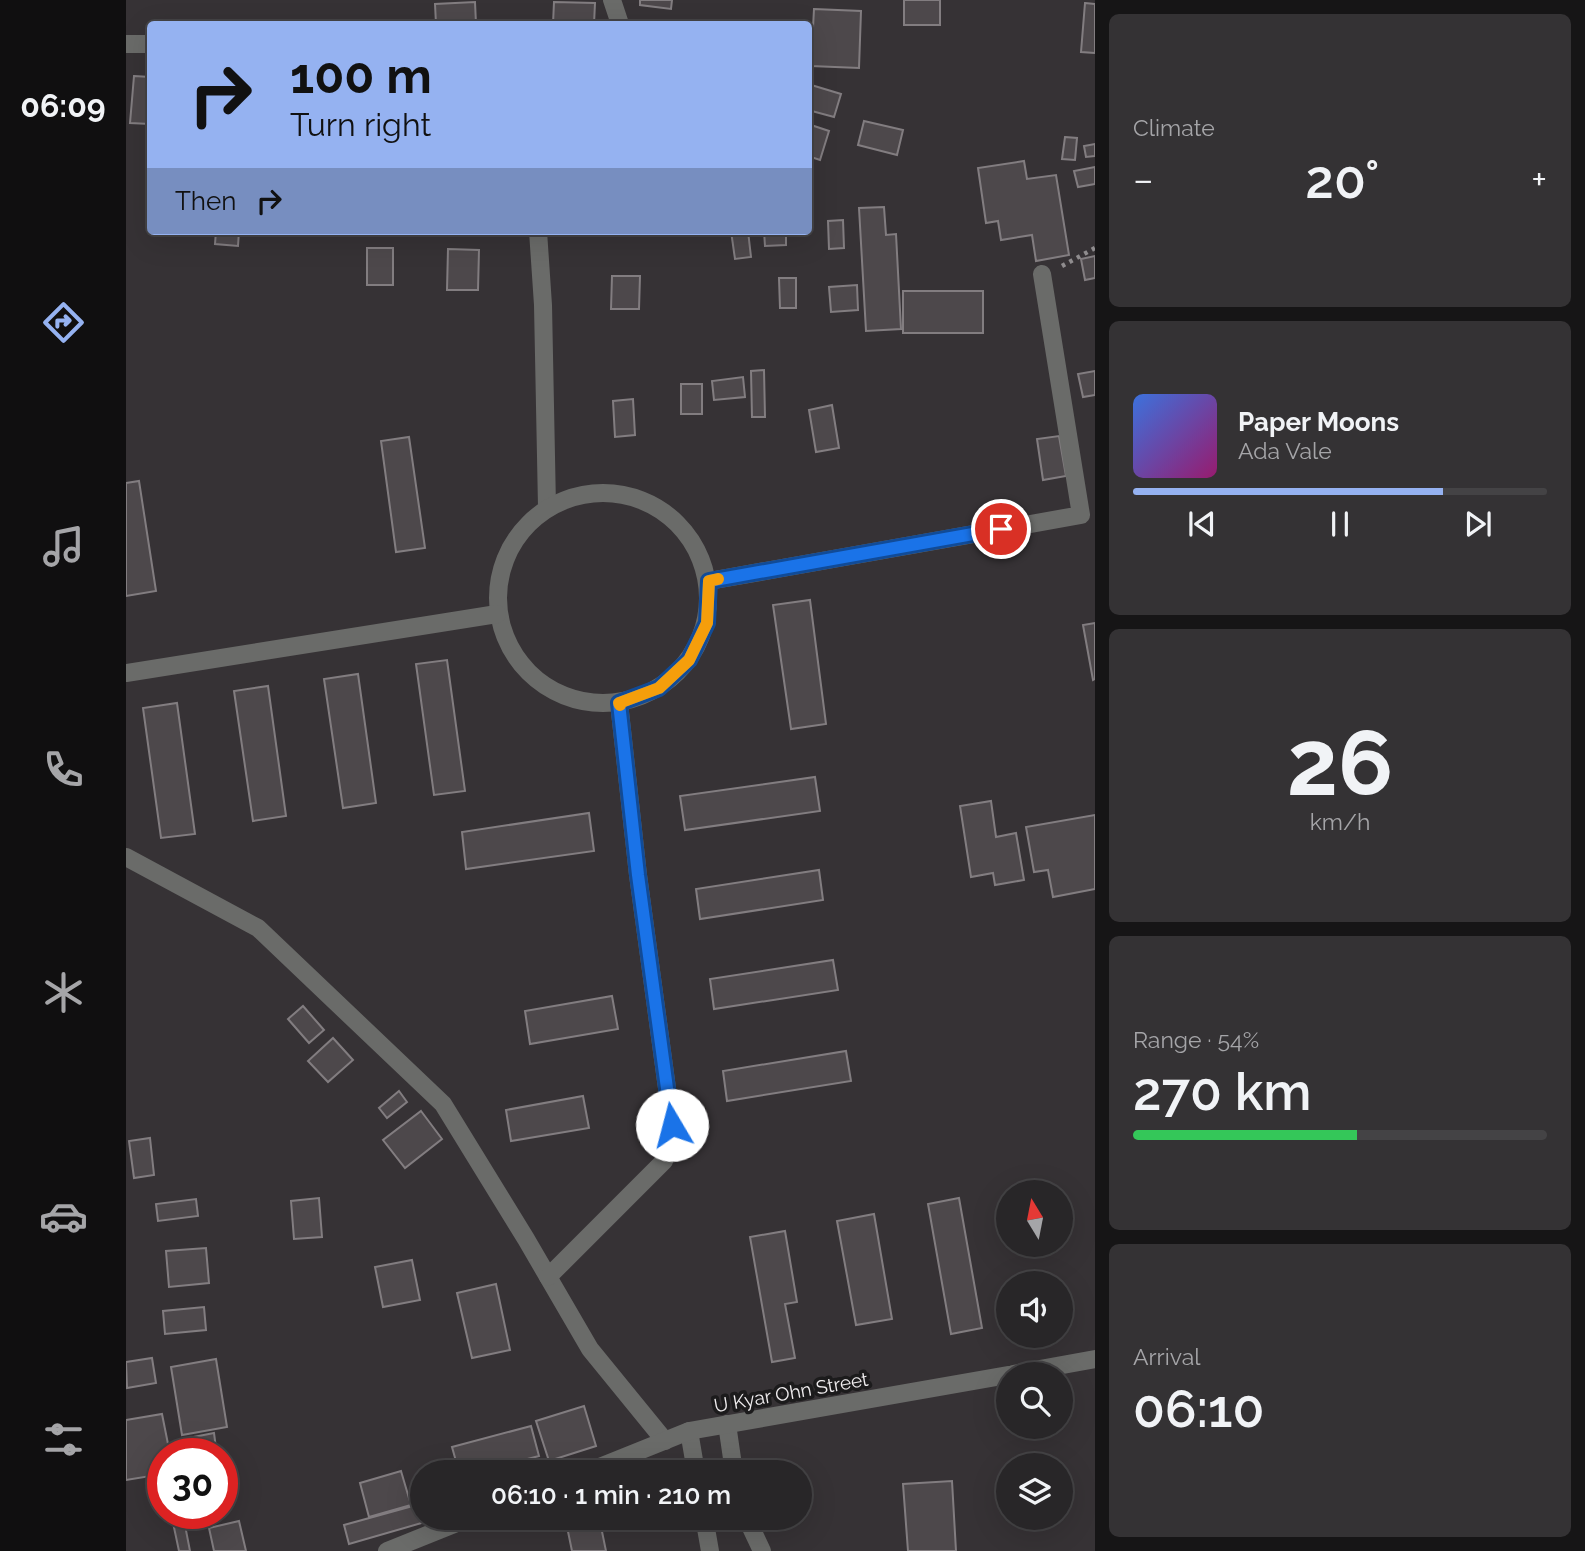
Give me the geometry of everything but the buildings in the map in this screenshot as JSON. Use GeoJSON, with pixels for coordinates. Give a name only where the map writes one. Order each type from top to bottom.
{"type":"FeatureCollection","features":[{"type":"Feature","properties":{"kind":"street"},"geometry":{"type":"LineString","coordinates":[[612,0],[619,21]]}},
{"type":"Feature","properties":{"kind":"street"},"geometry":{"type":"LineString","coordinates":[[126,44],[147,44]]}},
{"type":"Feature","properties":{"kind":"street"},"geometry":{"type":"LineString","coordinates":[[538,235],[543,305],[547,507]]}},
{"type":"Feature","properties":{"kind":"street"},"geometry":{"type":"LineString","coordinates":[[709,581],[1088,515],[1042,274]]}},
{"type":"Feature","properties":{"kind":"street"},"geometry":{"type":"LineString","coordinates":[[587,492],[628,494],[666,511],[694,542],[709,581],[707,623],[689,660],[659,688],[619,703],[578,701],[540,684],[511,653],[497,614],[499,572],[517,535],[547,507],[587,492]]}},
{"type":"Feature","properties":{"kind":"street"},"geometry":{"type":"LineString","coordinates":[[126,673],[497,614]]}},
{"type":"Feature","properties":{"kind":"street"},"geometry":{"type":"LineString","coordinates":[[548,1277],[664,1161],[672,1125],[638,875],[619,703]]}},
{"type":"Feature","properties":{"kind":"street"},"geometry":{"type":"LineString","coordinates":[[126,857],[258,928],[443,1104],[590,1349],[665,1441]]}},
{"type":"Feature","properties":{"kind":"street","name":"U Kyar Ohn Street"},"geometry":{"type":"LineString","coordinates":[[1073,1363],[1095,1359]]}},
{"type":"Feature","properties":{"kind":"street","name":"U Kyar Ohn Street"},"geometry":{"type":"LineString","coordinates":[[617,1460],[689,1431],[996,1377]]}},
{"type":"Feature","properties":{"kind":"street"},"geometry":{"type":"LineString","coordinates":[[727,1424],[732,1460]]}},
{"type":"Feature","properties":{"kind":"street"},"geometry":{"type":"LineString","coordinates":[[689,1431],[694,1460]]}},
{"type":"Feature","properties":{"kind":"street"},"geometry":{"type":"LineString","coordinates":[[387,1551],[440,1530]]}},
{"type":"Feature","properties":{"kind":"street"},"geometry":{"type":"LineString","coordinates":[[707,1530],[710,1551]]}},
{"type":"Feature","properties":{"kind":"street"},"geometry":{"type":"LineString","coordinates":[[752,1530],[762,1551]]}},
{"type":"Feature","properties":{"kind":"path"},"geometry":{"type":"LineString","coordinates":[[1042,274],[1072,262],[1095,248]]}},
{"type":"Feature","properties":{"kind":"slow traffic"},"geometry":{"type":"LineString","coordinates":[[620,705],[619,703],[659,688],[689,660],[707,623],[709,581],[718,579]]}},
{"type":"Feature","properties":{"kind":"route"},"geometry":{"type":"LineString","coordinates":[[672,1125],[638,875],[619,703],[659,688],[689,660],[707,623],[709,581],[1001,529]]}}]}
